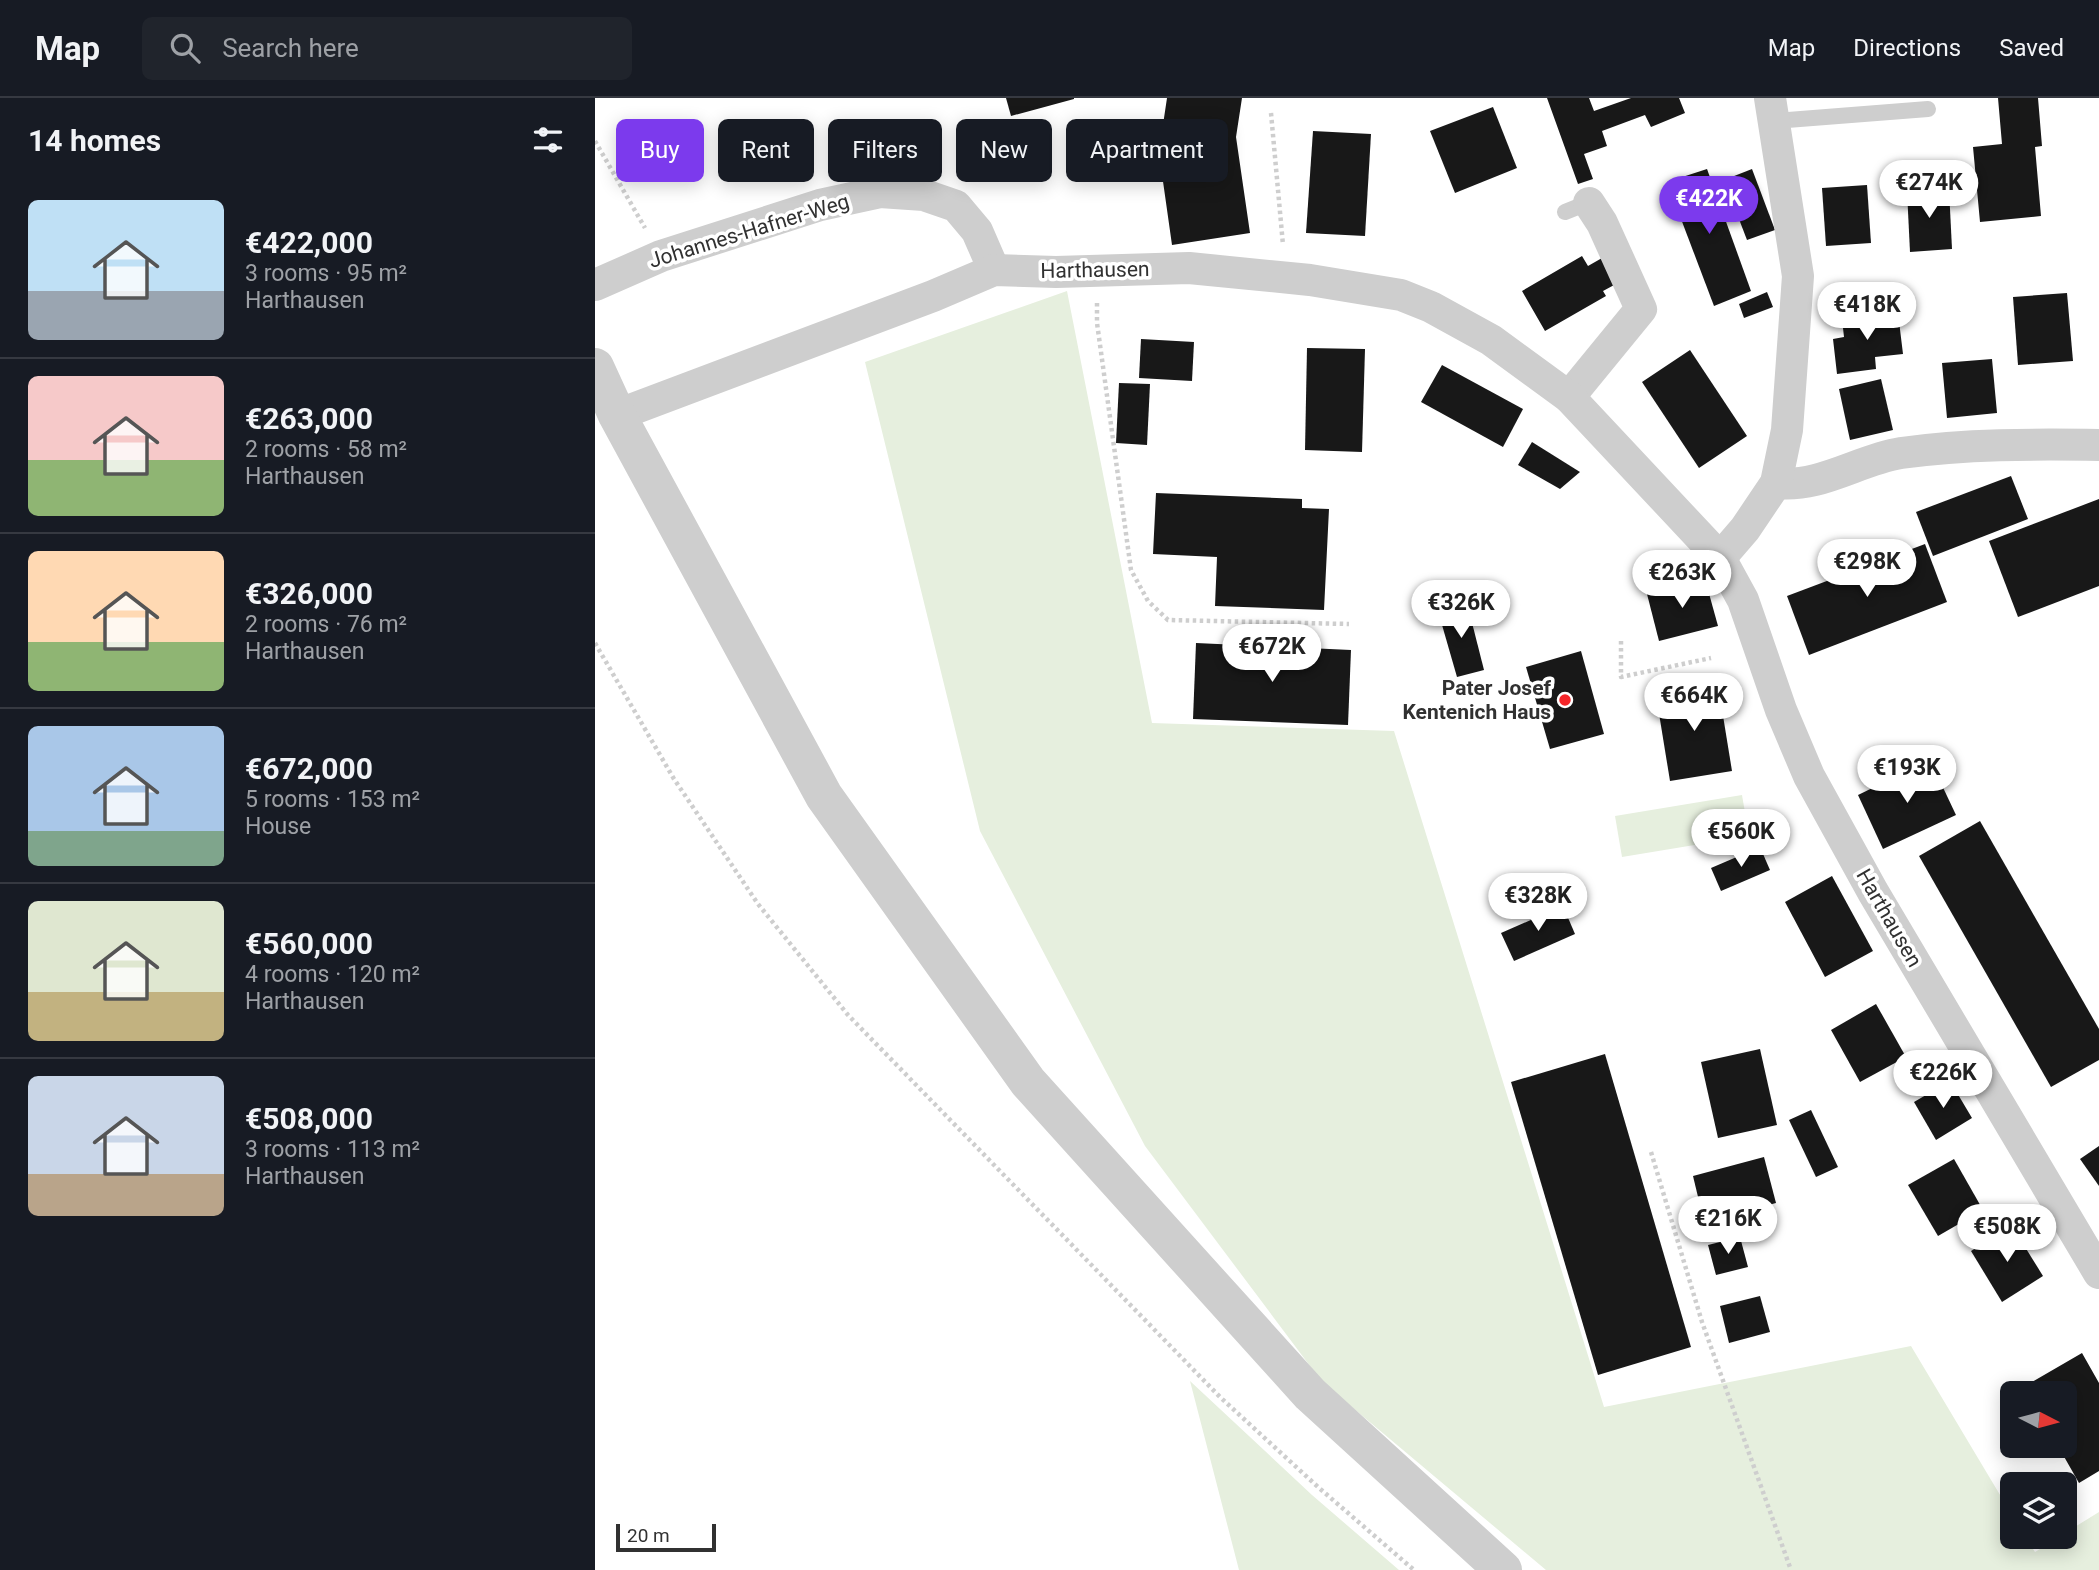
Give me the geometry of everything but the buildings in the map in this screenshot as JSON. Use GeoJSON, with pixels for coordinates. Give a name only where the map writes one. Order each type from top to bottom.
{"type":"FeatureCollection","features":[{"type":"Feature","properties":{"kind":"street"},"geometry":{"type":"LineString","coordinates":[[1720,558],[1745,529],[1776,483],[1787,430],[1798,276],[1772,109]]}},
{"type":"Feature","properties":{"kind":"street","name":"Johannes-Hafner-Weg"},"geometry":{"type":"LineString","coordinates":[[595,285],[661,256],[820,205],[880,192],[924,195],[956,206],[977,231],[994,270]]}},
{"type":"Feature","properties":{"kind":"street"},"geometry":{"type":"LineString","coordinates":[[1569,397],[1641,309],[1602,223],[1585,204]]}},
{"type":"Feature","properties":{"kind":"street","name":"Harthausen"},"geometry":{"type":"LineString","coordinates":[[617,415],[920,301],[994,270],[1189,268],[1286,277],[1401,295],[1431,307],[1491,340],[1569,397],[1720,558],[1743,600],[1780,710],[1809,776],[1873,892],[2097,1264]]}},
{"type":"Feature","properties":{"kind":"street"},"geometry":{"type":"LineString","coordinates":[[595,367],[617,415],[824,796],[1028,1082],[1310,1394],[1503,1570]]}},
{"type":"Feature","properties":{"kind":"street"},"geometry":{"type":"LineString","coordinates":[[1776,483],[1794,485],[1812,481],[1898,454],[2020,444],[2099,445]]}},
{"type":"Feature","properties":{"kind":"lane"},"geometry":{"type":"LineString","coordinates":[[1772,109],[1928,109]]}},
{"type":"Feature","properties":{"kind":"path"},"geometry":{"type":"LineString","coordinates":[[1271,113],[1286,277]]}},
{"type":"Feature","properties":{"kind":"path"},"geometry":{"type":"LineString","coordinates":[[595,142],[661,256]]}},
{"type":"Feature","properties":{"kind":"path"},"geometry":{"type":"LineString","coordinates":[[1097,271],[1097,323],[1131,570],[1148,601],[1168,620],[1349,624]]}},
{"type":"Feature","properties":{"kind":"path"},"geometry":{"type":"LineString","coordinates":[[1621,641],[1621,677],[1711,658]]}},
{"type":"Feature","properties":{"kind":"path"},"geometry":{"type":"LineString","coordinates":[[595,643],[674,779],[758,904],[848,1015],[1220,1396],[1318,1487],[1414,1570]]}},
{"type":"Feature","properties":{"kind":"path"},"geometry":{"type":"LineString","coordinates":[[1651,1152],[1702,1322],[1791,1570]]}},
{"type":"Feature","properties":{"kind":"green space"},"geometry":{"type":"Polygon","coordinates":[[[1067,291],[1152,723],[1394,731],[1604,1407],[1911,1346],[2000,1495],[2000,1549],[2033,1549],[2035,1552],[2040,1549],[2077,1549],[2077,1526],[2099,1512],[2099,1570],[1546,1570],[1322,1382],[1145,1146],[980,831],[865,362],[1067,291]]]}},
{"type":"Feature","properties":{"kind":"green space"},"geometry":{"type":"Polygon","coordinates":[[[1742,795],[1749,836],[1622,857],[1615,816],[1742,795]]]}},
{"type":"Feature","properties":{"kind":"green space"},"geometry":{"type":"Polygon","coordinates":[[[1190,1381],[1312,1495],[1399,1570],[1239,1570],[1190,1381]]]}},
{"type":"Feature","properties":{"kind":"place","name":"Pater Josef Kentenich Haus"},"geometry":{"type":"Point","coordinates":[1565,700]}}]}
